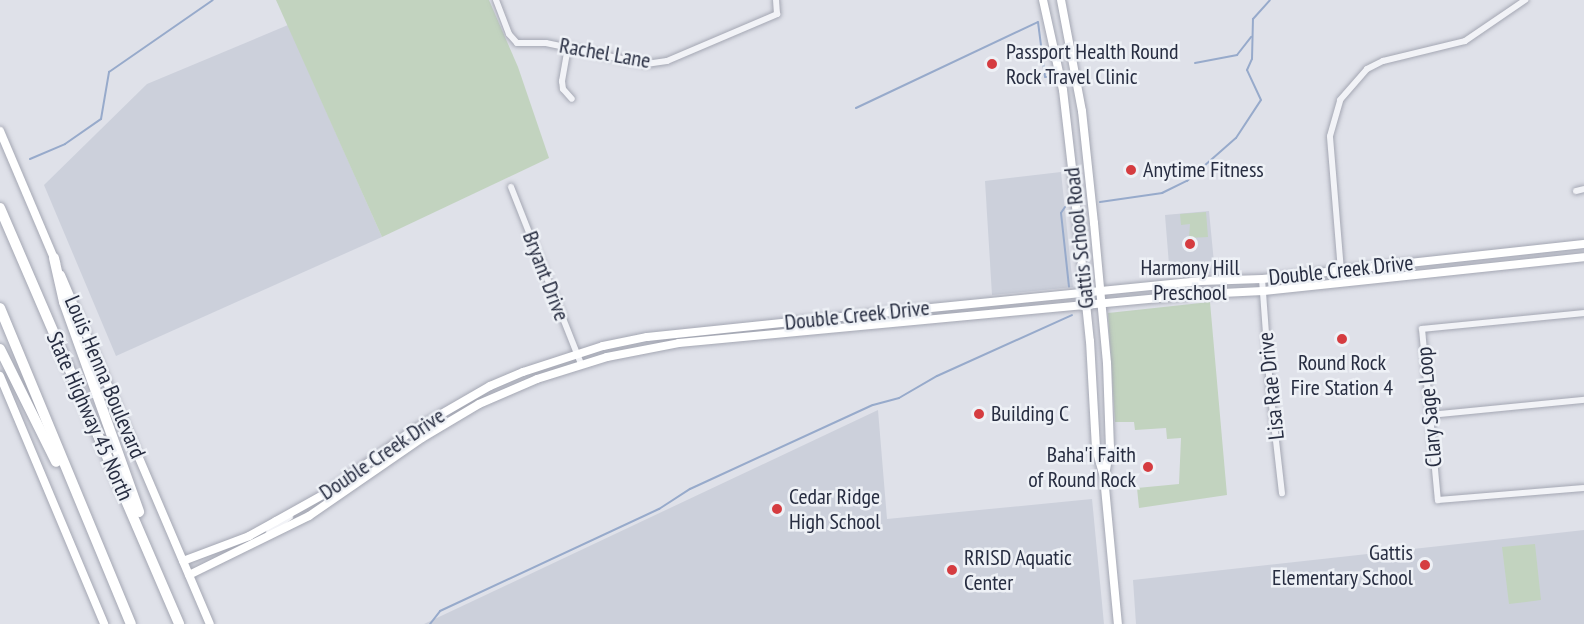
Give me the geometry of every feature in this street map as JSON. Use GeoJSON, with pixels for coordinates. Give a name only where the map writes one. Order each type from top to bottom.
{"type":"FeatureCollection","features":[{"type":"Feature","properties":{"kind":"highway","name":"State Highway 45 North"},"geometry":{"type":"LineString","coordinates":[[0,208],[179,624]]}},
{"type":"Feature","properties":{"kind":"highway"},"geometry":{"type":"LineString","coordinates":[[54,258],[64,302],[155,564]]}},
{"type":"Feature","properties":{"kind":"highway","name":"State Highway 45 North"},"geometry":{"type":"LineString","coordinates":[[0,308],[131,624]]}},
{"type":"Feature","properties":{"kind":"highway"},"geometry":{"type":"LineString","coordinates":[[0,349],[91,532]]}},
{"type":"Feature","properties":{"kind":"street","name":"Rachel Lane"},"geometry":{"type":"LineString","coordinates":[[496,0],[512,40],[517,43],[536,42],[568,47],[646,64],[656,64],[777,14],[776,0]]}},
{"type":"Feature","properties":{"kind":"street","name":"Gattis School Road"},"geometry":{"type":"LineString","coordinates":[[1043,0],[1063,90],[1086,305],[1096,449],[1104,477],[1118,624]]}},
{"type":"Feature","properties":{"kind":"street","name":"Gattis School Road"},"geometry":{"type":"LineString","coordinates":[[1060,0],[1082,111],[1102,304],[1110,447],[1104,477]]}},
{"type":"Feature","properties":{"kind":"street"},"geometry":{"type":"LineString","coordinates":[[1342,283],[1330,136],[1340,100],[1368,69],[1383,61],[1465,41],[1525,0]]}},
{"type":"Feature","properties":{"kind":"street"},"geometry":{"type":"LineString","coordinates":[[568,47],[562,81],[563,89],[572,99]]}},
{"type":"Feature","properties":{"kind":"street","name":"Louis Henna Boulevard"},"geometry":{"type":"LineString","coordinates":[[0,131],[210,624]]}},
{"type":"Feature","properties":{"kind":"street","name":"Bryant Drive"},"geometry":{"type":"LineString","coordinates":[[511,187],[581,364]]}},
{"type":"Feature","properties":{"kind":"street"},"geometry":{"type":"LineString","coordinates":[[1576,190],[1584,189]]}},
{"type":"Feature","properties":{"kind":"street","name":"Double Creek Drive"},"geometry":{"type":"LineString","coordinates":[[183,561],[249,536],[315,499],[452,406],[513,376],[577,353],[647,337],[1201,281],[1262,279],[1584,244]]}},
{"type":"Feature","properties":{"kind":"street","name":"Double Creek Drive"},"geometry":{"type":"LineString","coordinates":[[189,574],[260,542],[309,516],[422,438],[479,404],[537,379],[581,364],[674,344],[1086,305],[1263,291],[1584,256]]}},
{"type":"Feature","properties":{"kind":"street","name":"Lisa Rae Drive"},"geometry":{"type":"LineString","coordinates":[[1262,279],[1282,493]]}},
{"type":"Feature","properties":{"kind":"street","name":"Clary Sage Loop"},"geometry":{"type":"LineString","coordinates":[[1584,313],[1422,329],[1438,500],[1584,488]]}},
{"type":"Feature","properties":{"kind":"street"},"geometry":{"type":"LineString","coordinates":[[0,376],[104,624]]}},
{"type":"Feature","properties":{"kind":"street"},"geometry":{"type":"LineString","coordinates":[[1430,415],[1584,400]]}},
{"type":"Feature","properties":{"kind":"street"},"geometry":{"type":"LineString","coordinates":[[260,542],[261,536],[315,499]]}},
{"type":"Feature","properties":{"kind":"shaded area"},"geometry":{"type":"Polygon","coordinates":[[[288,25],[382,237],[116,356],[44,185],[147,84],[288,25]]]}},
{"type":"Feature","properties":{"kind":"shaded area"},"geometry":{"type":"Polygon","coordinates":[[[1061,172],[1073,287],[992,295],[985,181],[1061,172]]]}},
{"type":"Feature","properties":{"kind":"shaded area","name":"Harmony Hill Preschool"},"geometry":{"type":"Polygon","coordinates":[[[1209,211],[1215,273],[1170,277],[1165,215],[1209,211]]]}},
{"type":"Feature","properties":{"kind":"shaded area","name":"Cedar Ridge High School"},"geometry":{"type":"Polygon","coordinates":[[[878,410],[887,519],[1092,499],[1104,624],[424,624],[878,410]]]}},
{"type":"Feature","properties":{"kind":"shaded area","name":"Gattis Elementary School"},"geometry":{"type":"Polygon","coordinates":[[[1584,530],[1584,624],[1136,624],[1133,580],[1584,530]]]}},
{"type":"Feature","properties":{"kind":"green space"},"geometry":{"type":"Polygon","coordinates":[[[276,0],[489,0],[518,67],[549,158],[382,237],[276,0]]]}},
{"type":"Feature","properties":{"kind":"green space"},"geometry":{"type":"Polygon","coordinates":[[[1206,212],[1208,237],[1189,238],[1190,224],[1181,225],[1180,214],[1206,212]]]}},
{"type":"Feature","properties":{"kind":"green space"},"geometry":{"type":"Polygon","coordinates":[[[1210,302],[1227,495],[1139,508],[1137,488],[1179,484],[1181,438],[1167,439],[1166,428],[1135,430],[1134,422],[1115,422],[1108,313],[1210,302]]]}},
{"type":"Feature","properties":{"kind":"green space"},"geometry":{"type":"Polygon","coordinates":[[[1535,544],[1541,600],[1509,604],[1502,547],[1535,544]]]}},
{"type":"Feature","properties":{"kind":"waterway"},"geometry":{"type":"LineString","coordinates":[[30,159],[65,144],[101,119],[109,72],[213,0]]}},
{"type":"Feature","properties":{"kind":"waterway"},"geometry":{"type":"LineString","coordinates":[[1100,202],[1162,193],[1187,181],[1236,138],[1261,100],[1247,70],[1252,59],[1253,19],[1270,0]]}},
{"type":"Feature","properties":{"kind":"waterway"},"geometry":{"type":"LineString","coordinates":[[856,108],[1038,22],[1045,77],[1047,77]]}},
{"type":"Feature","properties":{"kind":"waterway"},"geometry":{"type":"LineString","coordinates":[[1195,63],[1237,55],[1251,37]]}},
{"type":"Feature","properties":{"kind":"waterway"},"geometry":{"type":"LineString","coordinates":[[1065,207],[1061,213],[1069,287]]}},
{"type":"Feature","properties":{"kind":"waterway"},"geometry":{"type":"LineString","coordinates":[[430,624],[440,611],[659,509],[690,489],[873,405],[899,398],[937,376],[1072,315]]}},
{"type":"Feature","properties":{"kind":"place","name":"Passport Health Round Rock Travel Clinic"},"geometry":{"type":"Point","coordinates":[992,64]}},
{"type":"Feature","properties":{"kind":"place","name":"Anytime Fitness"},"geometry":{"type":"Point","coordinates":[1131,170]}},
{"type":"Feature","properties":{"kind":"place","name":"Harmony Hill Preschool"},"geometry":{"type":"Point","coordinates":[1190,244]}},
{"type":"Feature","properties":{"kind":"place","name":"Round Rock Fire Station 4"},"geometry":{"type":"Point","coordinates":[1342,339]}},
{"type":"Feature","properties":{"kind":"place","name":"Building C"},"geometry":{"type":"Point","coordinates":[979,414]}},
{"type":"Feature","properties":{"kind":"place","name":"Baha'i Faith of Round Rock"},"geometry":{"type":"Point","coordinates":[1148,467]}},
{"type":"Feature","properties":{"kind":"place","name":"Cedar Ridge High School"},"geometry":{"type":"Point","coordinates":[777,509]}},
{"type":"Feature","properties":{"kind":"place","name":"Gattis Elementary School"},"geometry":{"type":"Point","coordinates":[1425,565]}},
{"type":"Feature","properties":{"kind":"place","name":"RRISD Aquatic Center"},"geometry":{"type":"Point","coordinates":[952,570]}}]}
